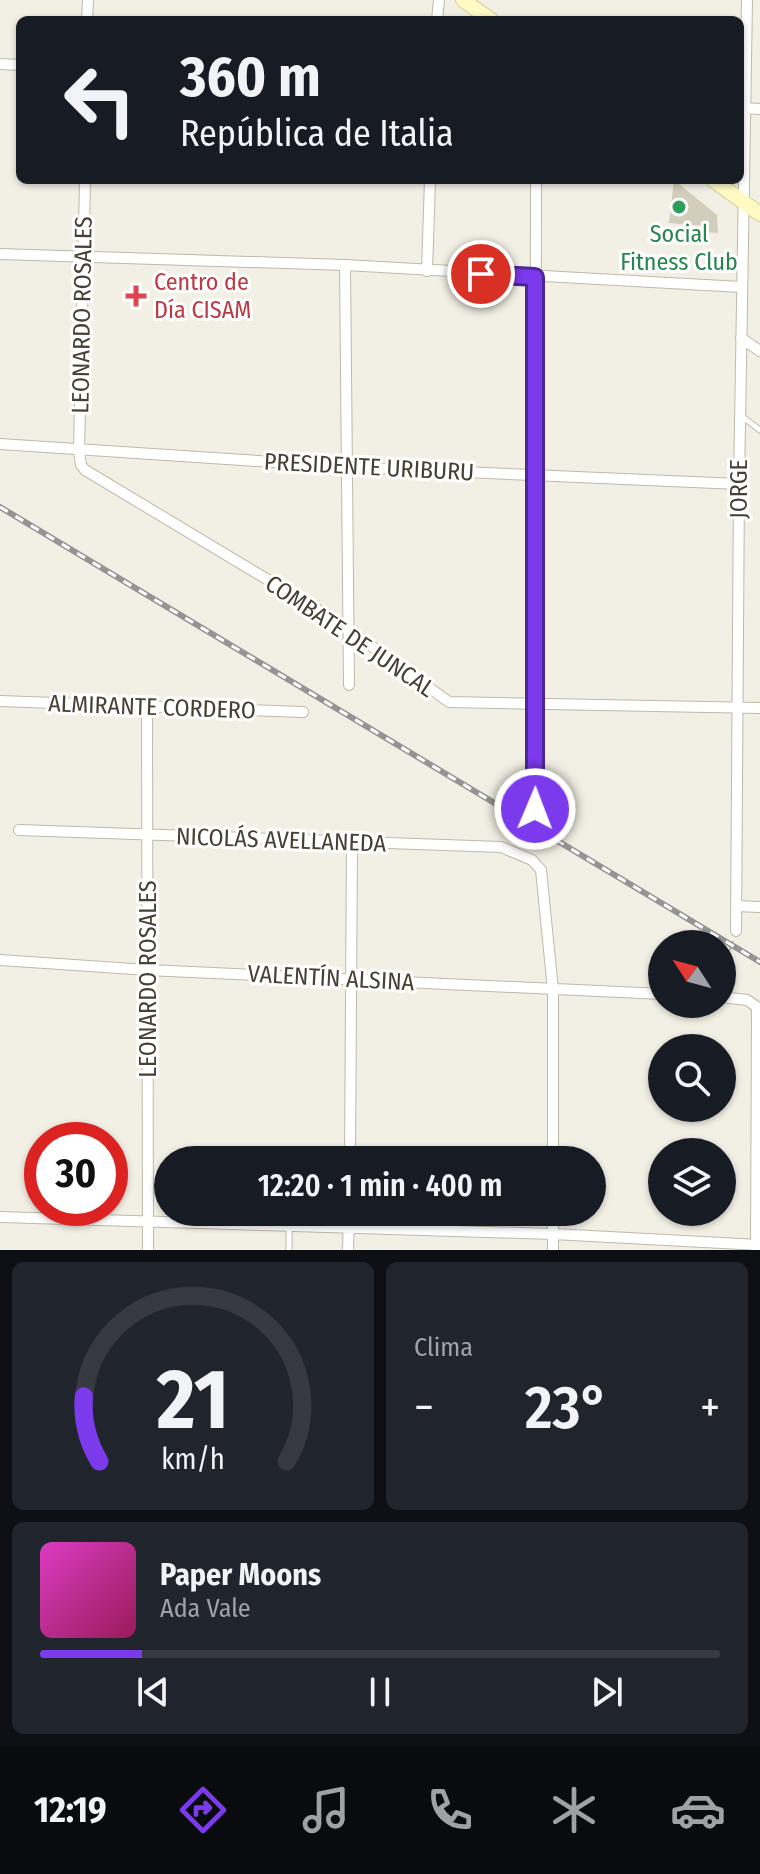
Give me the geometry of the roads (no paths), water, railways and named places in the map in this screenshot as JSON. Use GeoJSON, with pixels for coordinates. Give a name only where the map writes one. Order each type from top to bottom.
{"type":"FeatureCollection","features":[{"type":"Feature","properties":{"kind":"main road"},"geometry":{"type":"LineString","coordinates":[[466,1],[486,16]]}},
{"type":"Feature","properties":{"kind":"main road"},"geometry":{"type":"LineString","coordinates":[[718,184],[760,214]]}},
{"type":"Feature","properties":{"kind":"street","name":"JORGE"},"geometry":{"type":"LineString","coordinates":[[744,171],[747,0]]}},
{"type":"Feature","properties":{"kind":"street"},"geometry":{"type":"LineString","coordinates":[[746,108],[760,109]]}},
{"type":"Feature","properties":{"kind":"street","name":"LEONARDO ROSALES"},"geometry":{"type":"LineString","coordinates":[[79,451],[85,184]]}},
{"type":"Feature","properties":{"kind":"street"},"geometry":{"type":"LineString","coordinates":[[427,271],[430,184]]}},
{"type":"Feature","properties":{"kind":"street"},"geometry":{"type":"LineString","coordinates":[[535,809],[536,184]]}},
{"type":"Feature","properties":{"kind":"street","name":"JORGE"},"geometry":{"type":"LineString","coordinates":[[736,931],[744,184]]}},
{"type":"Feature","properties":{"kind":"street"},"geometry":{"type":"LineString","coordinates":[[0,254],[345,265],[741,287]]}},
{"type":"Feature","properties":{"kind":"street"},"geometry":{"type":"LineString","coordinates":[[345,265],[349,685]]}},
{"type":"Feature","properties":{"kind":"street"},"geometry":{"type":"LineString","coordinates":[[741,338],[760,351]]}},
{"type":"Feature","properties":{"kind":"street","name":"PRESIDENTE URIBURU"},"geometry":{"type":"LineString","coordinates":[[0,444],[349,467],[739,484]]}},
{"type":"Feature","properties":{"kind":"street","name":"COMBATE DE JUNCAL"},"geometry":{"type":"LineString","coordinates":[[79,451],[81,465],[90,474],[349,630],[449,702],[760,708]]}},
{"type":"Feature","properties":{"kind":"street","name":"ALMIRANTE CORDERO"},"geometry":{"type":"LineString","coordinates":[[0,701],[303,712]]}},
{"type":"Feature","properties":{"kind":"street","name":"LEONARDO ROSALES"},"geometry":{"type":"LineString","coordinates":[[147,708],[148,1250]]}},
{"type":"Feature","properties":{"kind":"street","name":"NICOLÁS AVELLANEDA"},"geometry":{"type":"LineString","coordinates":[[19,830],[501,847],[532,860],[541,870],[553,990]]}},
{"type":"Feature","properties":{"kind":"street"},"geometry":{"type":"LineString","coordinates":[[350,1146],[352,843]]}},
{"type":"Feature","properties":{"kind":"street"},"geometry":{"type":"LineString","coordinates":[[737,906],[760,907]]}},
{"type":"Feature","properties":{"kind":"street","name":"VALENTÍN ALSINA"},"geometry":{"type":"LineString","coordinates":[[0,960],[648,993]]}},
{"type":"Feature","properties":{"kind":"street"},"geometry":{"type":"LineString","coordinates":[[553,990],[553,1146]]}},
{"type":"Feature","properties":{"kind":"street"},"geometry":{"type":"LineString","coordinates":[[0,1217],[553,1234],[757,1247],[758,1007],[747,1000],[736,998]]}},
{"type":"Feature","properties":{"kind":"street"},"geometry":{"type":"LineString","coordinates":[[553,1226],[553,1250]]}},
{"type":"Feature","properties":{"kind":"street"},"geometry":{"type":"LineString","coordinates":[[348,1227],[348,1250]]}},
{"type":"Feature","properties":{"kind":"lane"},"geometry":{"type":"LineString","coordinates":[[739,414],[760,430]]}},
{"type":"Feature","properties":{"kind":"lane"},"geometry":{"type":"LineString","coordinates":[[289,1227],[289,1250]]}},
{"type":"Feature","properties":{"kind":"railway"},"geometry":{"type":"LineString","coordinates":[[0,507],[760,962]]}},
{"type":"Feature","properties":{"kind":"place","name":"Social Fitness Club"},"geometry":{"type":"Point","coordinates":[679,207]}},
{"type":"Feature","properties":{"kind":"place","name":"Centro de Día CISAM"},"geometry":{"type":"Point","coordinates":[136,296]}}]}
